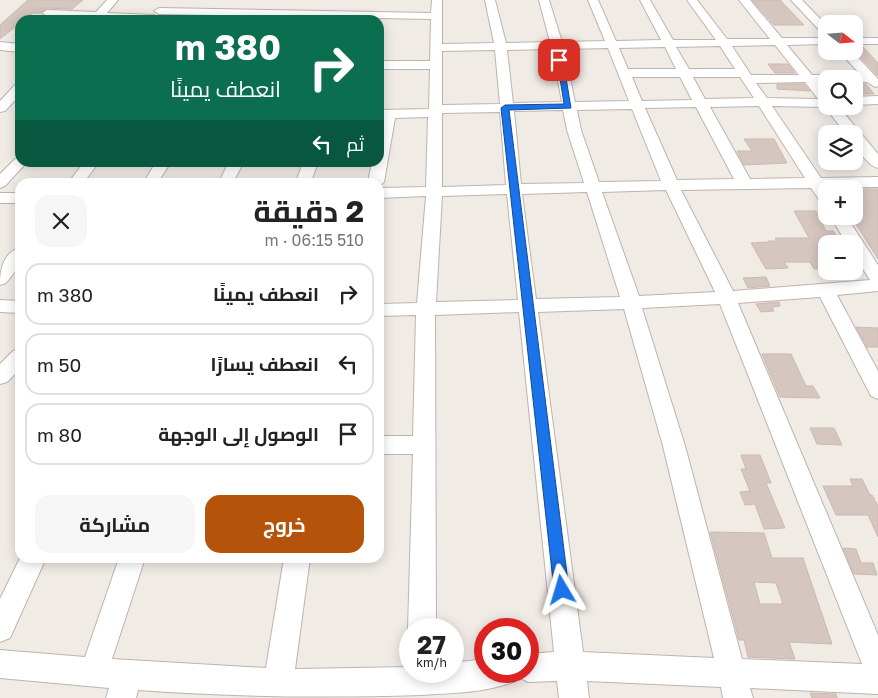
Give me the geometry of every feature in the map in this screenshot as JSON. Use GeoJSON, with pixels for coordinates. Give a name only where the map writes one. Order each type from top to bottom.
{"type":"FeatureCollection","features":[{"type":"Feature","properties":{"kind":"street"},"geometry":{"type":"LineString","coordinates":[[45,15],[63,0]]}},
{"type":"Feature","properties":{"kind":"street"},"geometry":{"type":"LineString","coordinates":[[99,15],[113,0]]}},
{"type":"Feature","properties":{"kind":"street"},"geometry":{"type":"LineString","coordinates":[[156,15],[169,0]]}},
{"type":"Feature","properties":{"kind":"street"},"geometry":{"type":"LineString","coordinates":[[207,15],[219,0]]}},
{"type":"Feature","properties":{"kind":"street"},"geometry":{"type":"LineString","coordinates":[[259,15],[269,0]]}},
{"type":"Feature","properties":{"kind":"street"},"geometry":{"type":"LineString","coordinates":[[313,15],[321,0]]}},
{"type":"Feature","properties":{"kind":"street"},"geometry":{"type":"LineString","coordinates":[[367,15],[373,0]]}},
{"type":"Feature","properties":{"kind":"street"},"geometry":{"type":"LineString","coordinates":[[490,0],[501,47],[505,108],[514,189],[574,698]]}},
{"type":"Feature","properties":{"kind":"street"},"geometry":{"type":"LineString","coordinates":[[544,0],[556,45],[568,106],[591,187],[631,300],[674,446],[735,685]]}},
{"type":"Feature","properties":{"kind":"street"},"geometry":{"type":"LineString","coordinates":[[593,0],[671,184],[726,296],[878,669]]}},
{"type":"Feature","properties":{"kind":"street"},"geometry":{"type":"LineString","coordinates":[[645,0],[670,43],[744,183]]}},
{"type":"Feature","properties":{"kind":"street"},"geometry":{"type":"LineString","coordinates":[[692,0],[724,43],[818,185]]}},
{"type":"Feature","properties":{"kind":"street"},"geometry":{"type":"LineString","coordinates":[[744,0],[818,89]]}},
{"type":"Feature","properties":{"kind":"street"},"geometry":{"type":"LineString","coordinates":[[796,0],[818,23]]}},
{"type":"Feature","properties":{"kind":"street"},"geometry":{"type":"LineString","coordinates":[[384,15],[437,8],[434,192],[426,308],[422,618]]}},
{"type":"Feature","properties":{"kind":"street"},"geometry":{"type":"LineString","coordinates":[[2,47],[15,39]]}},
{"type":"Feature","properties":{"kind":"street"},"geometry":{"type":"LineString","coordinates":[[873,41],[878,50]]}},
{"type":"Feature","properties":{"kind":"street"},"geometry":{"type":"LineString","coordinates":[[384,64],[501,47],[818,42]]}},
{"type":"Feature","properties":{"kind":"street"},"geometry":{"type":"LineString","coordinates":[[2,47],[15,48]]}},
{"type":"Feature","properties":{"kind":"street"},"geometry":{"type":"LineString","coordinates":[[853,60],[874,82]]}},
{"type":"Feature","properties":{"kind":"street"},"geometry":{"type":"LineString","coordinates":[[625,74],[686,73],[874,82]]}},
{"type":"Feature","properties":{"kind":"street"},"geometry":{"type":"LineString","coordinates":[[0,108],[15,93]]}},
{"type":"Feature","properties":{"kind":"street"},"geometry":{"type":"LineString","coordinates":[[863,101],[878,100]]}},
{"type":"Feature","properties":{"kind":"street"},"geometry":{"type":"LineString","coordinates":[[384,114],[568,106],[818,101]]}},
{"type":"Feature","properties":{"kind":"street"},"geometry":{"type":"LineString","coordinates":[[838,115],[847,125]]}},
{"type":"Feature","properties":{"kind":"street"},"geometry":{"type":"LineString","coordinates":[[863,145],[878,164]]}},
{"type":"Feature","properties":{"kind":"street"},"geometry":{"type":"LineString","coordinates":[[0,183],[15,167]]}},
{"type":"Feature","properties":{"kind":"street"},"geometry":{"type":"LineString","coordinates":[[79,178],[88,167]]}},
{"type":"Feature","properties":{"kind":"street"},"geometry":{"type":"LineString","coordinates":[[154,178],[161,167]]}},
{"type":"Feature","properties":{"kind":"street"},"geometry":{"type":"LineString","coordinates":[[228,178],[234,167]]}},
{"type":"Feature","properties":{"kind":"street"},"geometry":{"type":"LineString","coordinates":[[384,193],[671,184],[878,182]]}},
{"type":"Feature","properties":{"kind":"street"},"geometry":{"type":"LineString","coordinates":[[0,198],[15,198]]}},
{"type":"Feature","properties":{"kind":"street"},"geometry":{"type":"LineString","coordinates":[[844,225],[878,279]]}},
{"type":"Feature","properties":{"kind":"street"},"geometry":{"type":"LineString","coordinates":[[0,279],[15,260]]}},
{"type":"Feature","properties":{"kind":"street"},"geometry":{"type":"LineString","coordinates":[[384,310],[826,291],[878,285]]}},
{"type":"Feature","properties":{"kind":"street"},"geometry":{"type":"LineString","coordinates":[[826,291],[878,391]]}},
{"type":"Feature","properties":{"kind":"street"},"geometry":{"type":"LineString","coordinates":[[0,306],[15,306]]}},
{"type":"Feature","properties":{"kind":"street"},"geometry":{"type":"LineString","coordinates":[[0,377],[15,361]]}},
{"type":"Feature","properties":{"kind":"street"},"geometry":{"type":"LineString","coordinates":[[384,446],[424,445]]}},
{"type":"Feature","properties":{"kind":"street"},"geometry":{"type":"LineString","coordinates":[[0,629],[31,563]]}},
{"type":"Feature","properties":{"kind":"street"},"geometry":{"type":"LineString","coordinates":[[94,671],[130,563]]}},
{"type":"Feature","properties":{"kind":"street"},"geometry":{"type":"LineString","coordinates":[[277,690],[296,563]]}},
{"type":"Feature","properties":{"kind":"street"},"geometry":{"type":"LineString","coordinates":[[0,664],[94,671],[125,686],[277,690],[421,684],[474,676]]}},
{"type":"Feature","properties":{"kind":"street"},"geometry":{"type":"LineString","coordinates":[[539,667],[571,666],[735,685],[878,679]]}},
{"type":"Feature","properties":{"kind":"building"},"geometry":{"type":"Polygon","coordinates":[[[28,0],[83,0],[72,9],[47,8],[40,13],[15,15],[15,27],[0,39],[0,25],[28,0]]]}},
{"type":"Feature","properties":{"kind":"building"},"geometry":{"type":"Polygon","coordinates":[[[752,0],[780,0],[804,25],[774,25],[752,0]]]}},
{"type":"Feature","properties":{"kind":"building"},"geometry":{"type":"Polygon","coordinates":[[[863,47],[878,63],[878,76],[863,60],[863,47]]]}},
{"type":"Feature","properties":{"kind":"building"},"geometry":{"type":"Polygon","coordinates":[[[768,64],[788,64],[795,73],[775,73],[768,64]]]}},
{"type":"Feature","properties":{"kind":"building"},"geometry":{"type":"Polygon","coordinates":[[[777,84],[804,84],[810,91],[777,89],[777,84]]]}},
{"type":"Feature","properties":{"kind":"building"},"geometry":{"type":"Polygon","coordinates":[[[863,84],[866,84],[874,94],[863,94],[863,84]]]}},
{"type":"Feature","properties":{"kind":"building"},"geometry":{"type":"Polygon","coordinates":[[[744,139],[774,139],[787,163],[744,165],[737,151],[752,151],[744,139]]]}},
{"type":"Feature","properties":{"kind":"building"},"geometry":{"type":"Polygon","coordinates":[[[863,189],[878,189],[878,259],[857,225],[863,225],[863,189]]]}},
{"type":"Feature","properties":{"kind":"building"},"geometry":{"type":"Polygon","coordinates":[[[794,211],[816,211],[818,225],[823,225],[826,231],[833,231],[836,235],[818,235],[818,269],[814,269],[810,262],[784,262],[788,268],[766,269],[751,243],[777,241],[775,238],[809,238],[794,211]]]}},
{"type":"Feature","properties":{"kind":"building"},"geometry":{"type":"Polygon","coordinates":[[[766,277],[770,286],[748,288],[743,278],[766,277]]]}},
{"type":"Feature","properties":{"kind":"building"},"geometry":{"type":"Polygon","coordinates":[[[779,302],[780,306],[772,307],[774,311],[761,312],[756,304],[779,302]]]}},
{"type":"Feature","properties":{"kind":"building"},"geometry":{"type":"Polygon","coordinates":[[[856,327],[878,328],[878,347],[867,347],[856,327]]]}},
{"type":"Feature","properties":{"kind":"building"},"geometry":{"type":"Polygon","coordinates":[[[762,354],[791,354],[806,386],[813,386],[820,398],[780,397],[762,354]]]}},
{"type":"Feature","properties":{"kind":"building"},"geometry":{"type":"Polygon","coordinates":[[[810,428],[834,428],[842,445],[817,444],[810,428]]]}},
{"type":"Feature","properties":{"kind":"building"},"geometry":{"type":"Polygon","coordinates":[[[741,455],[760,455],[771,483],[766,483],[785,528],[764,529],[755,504],[745,505],[740,492],[750,491],[741,469],[746,469],[741,455]]]}},
{"type":"Feature","properties":{"kind":"building"},"geometry":{"type":"Polygon","coordinates":[[[850,479],[862,479],[878,506],[878,537],[868,515],[836,515],[823,486],[853,486],[850,479]]]}},
{"type":"Feature","properties":{"kind":"building"},"geometry":{"type":"Polygon","coordinates":[[[710,532],[764,533],[772,558],[803,558],[832,644],[789,642],[795,659],[748,657],[744,640],[739,640],[710,532]],[[754,582],[760,604],[783,604],[776,583],[754,582]]]}},
{"type":"Feature","properties":{"kind":"building"},"geometry":{"type":"Polygon","coordinates":[[[843,548],[856,549],[861,563],[873,563],[877,575],[854,574],[843,548]]]}},
{"type":"Feature","properties":{"kind":"building"},"geometry":{"type":"Polygon","coordinates":[[[810,693],[836,694],[837,698],[812,698],[810,693]]]}},
{"type":"Feature","properties":{"kind":"route"},"geometry":{"type":"LineString","coordinates":[[559,60],[568,106],[505,108],[562,590]]}}]}
